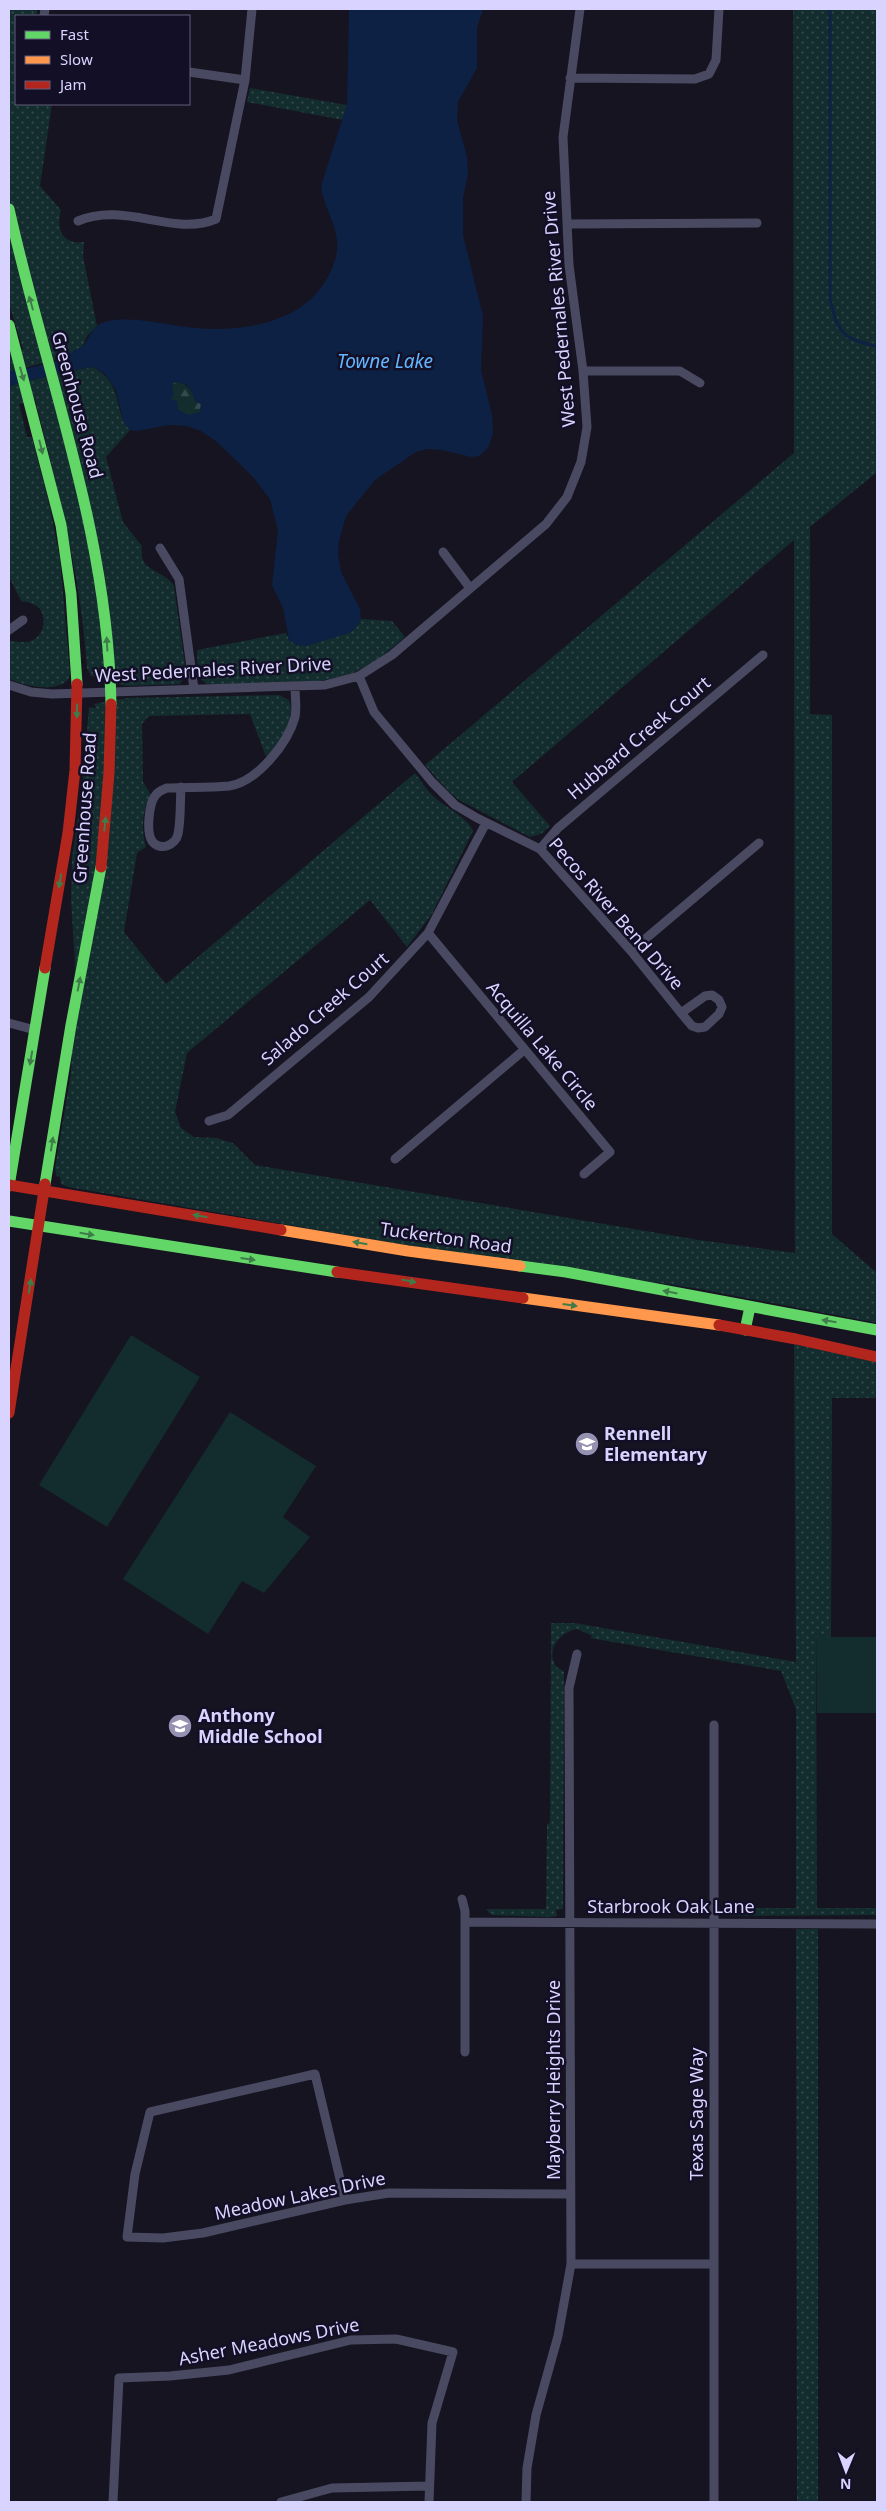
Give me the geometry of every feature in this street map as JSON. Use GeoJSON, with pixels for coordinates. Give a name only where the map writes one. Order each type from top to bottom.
{"type":"FeatureCollection","features":[{"type":"Feature","properties":{"kind":"main road","name":"Greenhouse Road"},"geometry":{"type":"LineString","coordinates":[[9,209],[20,264],[45,349],[93,535],[106,616],[110,692],[107,803],[101,870],[71,1026],[9,1413]]}},
{"type":"Feature","properties":{"kind":"main road","name":"Greenhouse Road"},"geometry":{"type":"LineString","coordinates":[[9,326],[61,525],[71,594],[78,692],[75,770],[68,833],[9,1185]]}},
{"type":"Feature","properties":{"kind":"main road","name":"Tuckerton Road"},"geometry":{"type":"LineString","coordinates":[[9,1185],[45,1193],[408,1252],[566,1272],[877,1330]]}},
{"type":"Feature","properties":{"kind":"main road"},"geometry":{"type":"LineString","coordinates":[[9,1221],[217,1255],[745,1330],[835,1346],[877,1357]]}},
{"type":"Feature","properties":{"kind":"main road"},"geometry":{"type":"LineString","coordinates":[[745,1330],[750,1307]]}},
{"type":"Feature","properties":{"kind":"street"},"geometry":{"type":"LineString","coordinates":[[78,221],[92,216],[112,213],[202,225],[216,219],[245,80],[252,9]]}},
{"type":"Feature","properties":{"kind":"street","name":"West Pedernales River Drive"},"geometry":{"type":"LineString","coordinates":[[9,685],[31,692],[52,694],[295,687],[324,685],[359,676],[392,656],[546,524],[567,497],[581,462],[587,427],[583,371],[566,224],[563,137],[580,9]]}},
{"type":"Feature","properties":{"kind":"street"},"geometry":{"type":"LineString","coordinates":[[570,78],[695,79],[709,74],[716,60],[719,9]]}},
{"type":"Feature","properties":{"kind":"street"},"geometry":{"type":"LineString","coordinates":[[190,72],[245,80]]}},
{"type":"Feature","properties":{"kind":"street"},"geometry":{"type":"LineString","coordinates":[[566,224],[757,223]]}},
{"type":"Feature","properties":{"kind":"street"},"geometry":{"type":"LineString","coordinates":[[583,371],[680,371],[700,383]]}},
{"type":"Feature","properties":{"kind":"street"},"geometry":{"type":"LineString","coordinates":[[160,548],[179,579],[194,689]]}},
{"type":"Feature","properties":{"kind":"street"},"geometry":{"type":"LineString","coordinates":[[443,552],[470,588]]}},
{"type":"Feature","properties":{"kind":"street"},"geometry":{"type":"LineString","coordinates":[[9,630],[24,620]]}},
{"type":"Feature","properties":{"kind":"street","name":"Hubbard Creek Court"},"geometry":{"type":"LineString","coordinates":[[540,849],[558,828],[763,655]]}},
{"type":"Feature","properties":{"kind":"street","name":"Pecos River Bend Drive"},"geometry":{"type":"LineString","coordinates":[[359,676],[374,712],[432,782],[455,805],[486,823],[540,849],[631,950],[681,1013]]}},
{"type":"Feature","properties":{"kind":"street"},"geometry":{"type":"LineString","coordinates":[[181,787],[178,834],[174,842],[168,846],[159,846],[153,842],[149,835],[154,798],[160,791],[167,788],[181,787],[230,786],[245,780],[271,758],[286,740],[296,715],[295,687]]}},
{"type":"Feature","properties":{"kind":"street","name":"Salado Creek Court"},"geometry":{"type":"LineString","coordinates":[[210,1121],[228,1115],[369,997],[428,934],[486,823]]}},
{"type":"Feature","properties":{"kind":"street"},"geometry":{"type":"LineString","coordinates":[[631,950],[759,843]]}},
{"type":"Feature","properties":{"kind":"street","name":"Acquilla Lake Circle"},"geometry":{"type":"LineString","coordinates":[[428,934],[610,1152],[584,1174]]}},
{"type":"Feature","properties":{"kind":"street"},"geometry":{"type":"LineString","coordinates":[[9,1023],[35,1030]]}},
{"type":"Feature","properties":{"kind":"street"},"geometry":{"type":"LineString","coordinates":[[395,1159],[524,1050]]}},
{"type":"Feature","properties":{"kind":"street","name":"Mayberry Heights Drive"},"geometry":{"type":"LineString","coordinates":[[526,2502],[527,2468],[536,2415],[558,2336],[571,2264],[569,1688],[577,1654]]}},
{"type":"Feature","properties":{"kind":"street","name":"Texas Sage Way"},"geometry":{"type":"LineString","coordinates":[[714,1725],[714,2502]]}},
{"type":"Feature","properties":{"kind":"street"},"geometry":{"type":"LineString","coordinates":[[462,1899],[465,1922],[465,2052]]}},
{"type":"Feature","properties":{"kind":"street","name":"Starbrook Oak Lane"},"geometry":{"type":"LineString","coordinates":[[465,1922],[877,1924]]}},
{"type":"Feature","properties":{"kind":"street","name":"Meadow Lakes Drive"},"geometry":{"type":"LineString","coordinates":[[345,2200],[315,2074],[150,2112],[135,2174],[127,2237],[163,2238],[203,2233],[345,2200],[389,2193],[571,2194]]}},
{"type":"Feature","properties":{"kind":"street"},"geometry":{"type":"LineString","coordinates":[[571,2264],[714,2264]]}},
{"type":"Feature","properties":{"kind":"street","name":"Asher Meadows Drive"},"geometry":{"type":"LineString","coordinates":[[113,2502],[120,2378],[170,2376],[229,2370],[351,2340],[396,2339],[453,2352],[432,2423],[429,2486]]}},
{"type":"Feature","properties":{"kind":"street"},"geometry":{"type":"LineString","coordinates":[[281,2502],[332,2488],[429,2486],[429,2502]]}},
{"type":"Feature","properties":{"kind":"green space"},"geometry":{"type":"Polygon","coordinates":[[[9,9],[37,9],[37,15],[15,15],[15,105],[52,105],[40,186],[61,210],[59,223],[62,234],[70,241],[84,242],[83,256],[97,326],[87,336],[82,347],[65,357],[9,372],[9,353],[23,349],[9,304],[9,9]]]}},
{"type":"Feature","properties":{"kind":"green space"},"geometry":{"type":"Polygon","coordinates":[[[793,9],[877,9],[877,472],[810,527],[810,714],[832,715],[832,1234],[877,1273],[877,1323],[694,1288],[452,1253],[68,1187],[61,1184],[60,1177],[56,1176],[55,1168],[71,1073],[75,964],[71,900],[72,858],[82,792],[89,707],[96,708],[94,704],[127,698],[279,695],[289,700],[291,716],[281,738],[266,757],[250,714],[149,716],[142,724],[143,782],[151,795],[143,821],[146,847],[137,853],[124,932],[166,984],[415,773],[432,795],[466,821],[473,831],[432,914],[407,947],[370,900],[187,1053],[175,1112],[181,1128],[194,1137],[216,1138],[233,1143],[255,1165],[699,1240],[795,1253],[794,540],[512,782],[550,826],[541,834],[530,837],[459,800],[448,791],[425,765],[794,453],[793,9]]]}},
{"type":"Feature","properties":{"kind":"green space"},"geometry":{"type":"Polygon","coordinates":[[[250,88],[347,105],[343,120],[247,102],[250,88]]]}},
{"type":"Feature","properties":{"kind":"green space"},"geometry":{"type":"Polygon","coordinates":[[[93,367],[110,381],[121,414],[130,430],[106,457],[123,522],[142,546],[142,555],[147,566],[164,576],[174,586],[186,672],[180,684],[126,686],[91,676],[87,668],[74,566],[52,465],[35,399],[19,404],[27,437],[32,437],[50,508],[60,559],[70,674],[68,680],[62,684],[47,687],[31,686],[9,679],[9,641],[24,642],[37,638],[42,630],[44,621],[39,608],[33,604],[21,601],[9,577],[9,386],[67,371],[93,367]]]}},
{"type":"Feature","properties":{"kind":"green space"},"geometry":{"type":"Polygon","coordinates":[[[175,382],[185,385],[191,390],[201,404],[200,412],[189,416],[178,410],[170,399],[172,384],[175,382]]]}},
{"type":"Feature","properties":{"kind":"green space"},"geometry":{"type":"Polygon","coordinates":[[[361,619],[392,621],[405,637],[373,663],[350,674],[331,679],[289,684],[207,684],[198,677],[197,650],[286,633],[289,640],[297,645],[356,628],[361,619]]]}},
{"type":"Feature","properties":{"kind":"green space"},"geometry":{"type":"Polygon","coordinates":[[[131,1335],[200,1377],[107,1527],[39,1485],[131,1335]]]}},
{"type":"Feature","properties":{"kind":"green space"},"geometry":{"type":"Polygon","coordinates":[[[794,1344],[877,1362],[877,1398],[832,1398],[831,1637],[816,1638],[817,1908],[877,1908],[877,1915],[731,1916],[722,1908],[796,1908],[796,1709],[781,1671],[590,1638],[593,1636],[577,1629],[561,1637],[552,1653],[555,1665],[564,1672],[563,1909],[556,1910],[557,1916],[550,1917],[491,1915],[486,1909],[546,1909],[547,1824],[550,1823],[551,1623],[575,1623],[796,1662],[794,1344]]]}},
{"type":"Feature","properties":{"kind":"green space"},"geometry":{"type":"Polygon","coordinates":[[[230,1412],[316,1466],[283,1517],[310,1537],[264,1593],[242,1581],[208,1634],[123,1579],[230,1412]]]}},
{"type":"Feature","properties":{"kind":"green space"},"geometry":{"type":"Polygon","coordinates":[[[816,1637],[877,1637],[877,1713],[817,1713],[816,1637]]]}},
{"type":"Feature","properties":{"kind":"green space"},"geometry":{"type":"Polygon","coordinates":[[[796,1929],[818,1929],[818,2502],[797,2502],[796,1929]]]}},
{"type":"Feature","properties":{"kind":"water","name":"Towne Lake"},"geometry":{"type":"Polygon","coordinates":[[[349,9],[483,9],[477,28],[477,68],[458,102],[457,120],[467,157],[468,174],[463,198],[463,235],[483,316],[481,370],[492,415],[493,433],[488,448],[479,456],[471,457],[442,450],[427,449],[416,452],[375,480],[346,516],[339,541],[338,554],[341,572],[360,609],[361,619],[356,628],[349,633],[306,646],[297,645],[289,640],[283,608],[272,585],[278,531],[270,499],[253,477],[217,442],[201,431],[187,426],[169,425],[137,431],[130,430],[124,423],[116,390],[104,373],[93,367],[67,371],[9,386],[9,372],[64,358],[83,346],[95,328],[109,321],[142,320],[184,327],[228,329],[263,324],[295,311],[308,301],[320,289],[327,278],[337,253],[336,233],[321,186],[347,105],[349,9]],[[175,382],[172,384],[174,395],[170,399],[177,401],[178,410],[189,415],[200,412],[201,404],[196,402],[187,386],[175,382]]]}},
{"type":"Feature","properties":{"kind":"waterway"},"geometry":{"type":"LineString","coordinates":[[830,9],[830,298],[839,327],[843,332],[856,341],[877,346]]}},
{"type":"Feature","properties":{"kind":"traffic: fast"},"geometry":{"type":"LineString","coordinates":[[9,209],[73,454],[87,515],[99,577],[107,640],[111,704]]}},
{"type":"Feature","properties":{"kind":"traffic: fast"},"geometry":{"type":"LineString","coordinates":[[9,325],[61,525],[71,594],[77,684]]}},
{"type":"Feature","properties":{"kind":"traffic: fast"},"geometry":{"type":"LineString","coordinates":[[45,1184],[71,1025],[101,867]]}},
{"type":"Feature","properties":{"kind":"traffic: fast"},"geometry":{"type":"LineString","coordinates":[[9,1186],[45,968]]}},
{"type":"Feature","properties":{"kind":"traffic: fast"},"geometry":{"type":"LineString","coordinates":[[9,1221],[337,1272]]}},
{"type":"Feature","properties":{"kind":"traffic: fast"},"geometry":{"type":"LineString","coordinates":[[520,1266],[566,1272],[877,1330]]}},
{"type":"Feature","properties":{"kind":"traffic: fast"},"geometry":{"type":"LineString","coordinates":[[745,1330],[750,1307]]}},
{"type":"Feature","properties":{"kind":"traffic: slow"},"geometry":{"type":"LineString","coordinates":[[281,1230],[408,1251],[520,1266]]}},
{"type":"Feature","properties":{"kind":"traffic: slow"},"geometry":{"type":"LineString","coordinates":[[523,1298],[719,1325]]}},
{"type":"Feature","properties":{"kind":"traffic: jam"},"geometry":{"type":"LineString","coordinates":[[45,968],[68,833],[75,770],[77,684]]}},
{"type":"Feature","properties":{"kind":"traffic: jam"},"geometry":{"type":"LineString","coordinates":[[101,867],[109,773],[111,704]]}},
{"type":"Feature","properties":{"kind":"traffic: jam"},"geometry":{"type":"LineString","coordinates":[[9,1413],[45,1184]]}},
{"type":"Feature","properties":{"kind":"traffic: jam"},"geometry":{"type":"LineString","coordinates":[[9,1185],[281,1230]]}},
{"type":"Feature","properties":{"kind":"traffic: jam"},"geometry":{"type":"LineString","coordinates":[[337,1272],[523,1298]]}},
{"type":"Feature","properties":{"kind":"traffic: jam"},"geometry":{"type":"LineString","coordinates":[[719,1325],[796,1339],[877,1357]]}},
{"type":"Feature","properties":{"kind":"place","name":"Rennell Elementary"},"geometry":{"type":"Point","coordinates":[587,1444]}},
{"type":"Feature","properties":{"kind":"place","name":"Anthony Middle School"},"geometry":{"type":"Point","coordinates":[180,1726]}}]}
